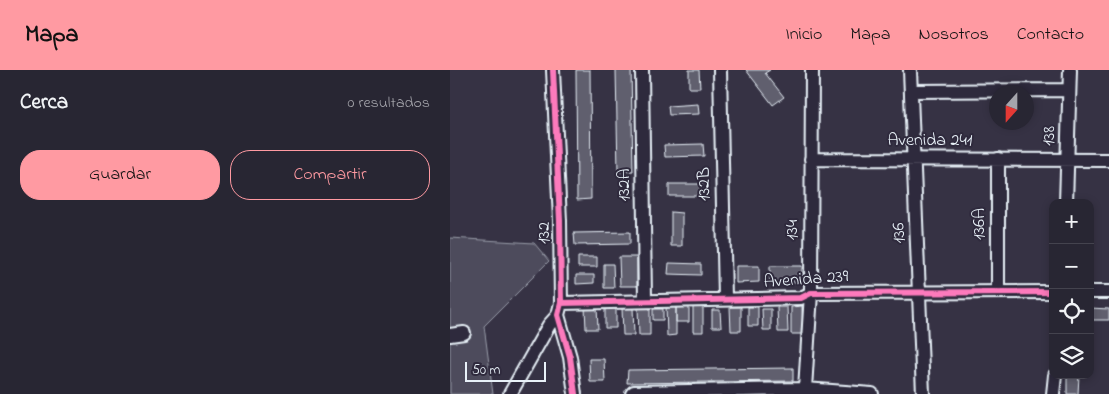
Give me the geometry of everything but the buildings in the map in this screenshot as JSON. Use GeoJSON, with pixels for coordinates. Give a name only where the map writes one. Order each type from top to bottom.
{"type":"FeatureCollection","features":[{"type":"Feature","properties":{"kind":"street","name":"132"},"geometry":{"type":"LineString","coordinates":[[554,70],[560,221],[559,309],[570,357],[575,394]]}},
{"type":"Feature","properties":{"kind":"street","name":"132A"},"geometry":{"type":"LineString","coordinates":[[642,70],[645,300]]}},
{"type":"Feature","properties":{"kind":"street","name":"132B"},"geometry":{"type":"LineString","coordinates":[[720,70],[725,298]]}},
{"type":"Feature","properties":{"kind":"street","name":"134"},"geometry":{"type":"LineString","coordinates":[[806,389],[811,292],[812,70]]}},
{"type":"Feature","properties":{"kind":"street","name":"136"},"geometry":{"type":"LineString","coordinates":[[910,70],[923,394]]}},
{"type":"Feature","properties":{"kind":"street","name":"138"},"geometry":{"type":"LineString","coordinates":[[1066,199],[1070,70]]}},
{"type":"Feature","properties":{"kind":"street"},"geometry":{"type":"LineString","coordinates":[[911,91],[1069,90]]}},
{"type":"Feature","properties":{"kind":"street","name":"Avenida 241"},"geometry":{"type":"LineString","coordinates":[[811,159],[998,158],[1109,160]]}},
{"type":"Feature","properties":{"kind":"street","name":"136A"},"geometry":{"type":"LineString","coordinates":[[998,158],[998,290]]}},
{"type":"Feature","properties":{"kind":"street","name":"Avenida 239"},"geometry":{"type":"LineString","coordinates":[[559,309],[645,300],[801,298],[811,292],[998,290],[1049,292]]}},
{"type":"Feature","properties":{"kind":"street"},"geometry":{"type":"LineString","coordinates":[[1094,292],[1109,292]]}},
{"type":"Feature","properties":{"kind":"street"},"geometry":{"type":"LineString","coordinates":[[510,394],[559,309]]}},
{"type":"Feature","properties":{"kind":"street"},"geometry":{"type":"LineString","coordinates":[[450,334],[464,333]]}},
{"type":"Feature","properties":{"kind":"street"},"geometry":{"type":"LineString","coordinates":[[1053,394],[1055,379]]}},
{"type":"Feature","properties":{"kind":"street"},"geometry":{"type":"LineString","coordinates":[[633,393],[806,389],[872,394]]}},
{"type":"Feature","properties":{"kind":"shaded area"},"geometry":{"type":"Polygon","coordinates":[[[450,238],[534,243],[549,261],[484,326],[493,394],[450,394],[450,238]]]}},
{"type":"Feature","properties":{"kind":"cycle path"},"geometry":{"type":"LineString","coordinates":[[553,70],[560,221],[561,303],[558,315],[570,357],[575,394]]}},
{"type":"Feature","properties":{"kind":"cycle path"},"geometry":{"type":"LineString","coordinates":[[561,303],[801,298],[811,293],[1049,292]]}}]}
